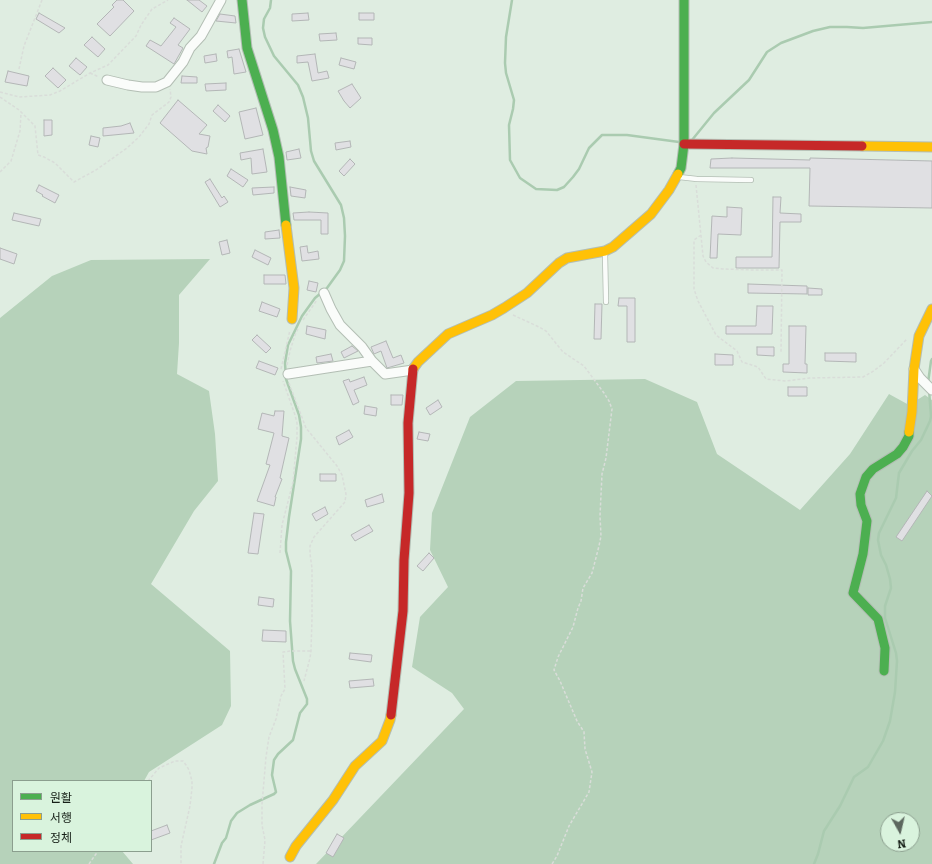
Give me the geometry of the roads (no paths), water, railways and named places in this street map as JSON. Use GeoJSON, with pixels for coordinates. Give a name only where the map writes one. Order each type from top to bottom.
{"type":"FeatureCollection","features":[{"type":"Feature","properties":{"kind":"street"},"geometry":{"type":"LineString","coordinates":[[107,80],[142,87],[156,87],[167,82],[183,62],[190,48],[201,36],[221,0]]}},
{"type":"Feature","properties":{"kind":"street"},"geometry":{"type":"LineString","coordinates":[[242,0],[247,48],[270,122],[279,157],[294,288],[292,319]]}},
{"type":"Feature","properties":{"kind":"street"},"geometry":{"type":"LineString","coordinates":[[290,857],[296,846],[333,800],[355,766],[382,741],[390,720],[403,611],[404,560],[409,493],[408,423],[413,370],[418,362],[448,334],[492,315],[504,308],[536,286],[556,266],[567,258],[579,254],[605,251],[613,247],[645,220],[662,199],[677,177],[681,168],[684,144],[684,0]]}},
{"type":"Feature","properties":{"kind":"street"},"geometry":{"type":"LineString","coordinates":[[684,144],[932,147]]}},
{"type":"Feature","properties":{"kind":"street"},"geometry":{"type":"LineString","coordinates":[[324,293],[340,325],[362,347],[372,361],[385,374],[413,370]]}},
{"type":"Feature","properties":{"kind":"street"},"geometry":{"type":"LineString","coordinates":[[884,670],[885,648],[878,619],[854,593],[863,554],[867,521],[861,505],[860,494],[866,477],[873,469],[897,454],[904,447],[909,436],[912,412],[914,369],[919,336],[932,309]]}},
{"type":"Feature","properties":{"kind":"street"},"geometry":{"type":"LineString","coordinates":[[284,375],[372,361]]}},
{"type":"Feature","properties":{"kind":"street"},"geometry":{"type":"LineString","coordinates":[[914,369],[920,378],[932,390]]}},
{"type":"Feature","properties":{"kind":"lane"},"geometry":{"type":"LineString","coordinates":[[677,177],[695,179],[751,180]]}},
{"type":"Feature","properties":{"kind":"lane"},"geometry":{"type":"LineString","coordinates":[[605,251],[606,302]]}},
{"type":"Feature","properties":{"kind":"waterway"},"geometry":{"type":"LineString","coordinates":[[214,864],[222,843],[226,838],[231,821],[237,813],[276,792],[272,775],[274,760],[278,754],[293,740],[300,713],[307,704],[307,699],[293,661],[290,621],[291,571],[286,551],[289,517],[301,439],[301,427],[299,415],[286,379],[285,363],[288,345],[302,316],[315,298],[327,288],[340,270],[344,261],[345,236],[344,218],[341,205],[314,161],[311,151],[308,118],[303,97],[298,85],[274,56],[265,37],[263,28],[264,19],[270,8],[271,0]]}},
{"type":"Feature","properties":{"kind":"waterway"},"geometry":{"type":"LineString","coordinates":[[512,0],[506,37],[505,63],[506,73],[514,100],[509,125],[510,160],[520,178],[536,189],[557,190],[564,187],[579,169],[589,148],[602,135],[627,135],[679,142]]}},
{"type":"Feature","properties":{"kind":"waterway"},"geometry":{"type":"LineString","coordinates":[[692,140],[714,113],[749,80],[767,52],[781,43],[813,31],[830,27],[863,28],[932,22]]}},
{"type":"Feature","properties":{"kind":"waterway"},"geometry":{"type":"LineString","coordinates":[[928,383],[932,359]]}},
{"type":"Feature","properties":{"kind":"waterway"},"geometry":{"type":"LineString","coordinates":[[814,864],[824,831],[840,806],[854,777],[868,767],[883,741],[890,721],[895,692],[897,661],[885,618],[885,606],[891,588],[890,579],[881,555],[878,540],[879,533],[896,498],[899,473],[912,451],[921,440],[930,421],[929,390]]}}]}
